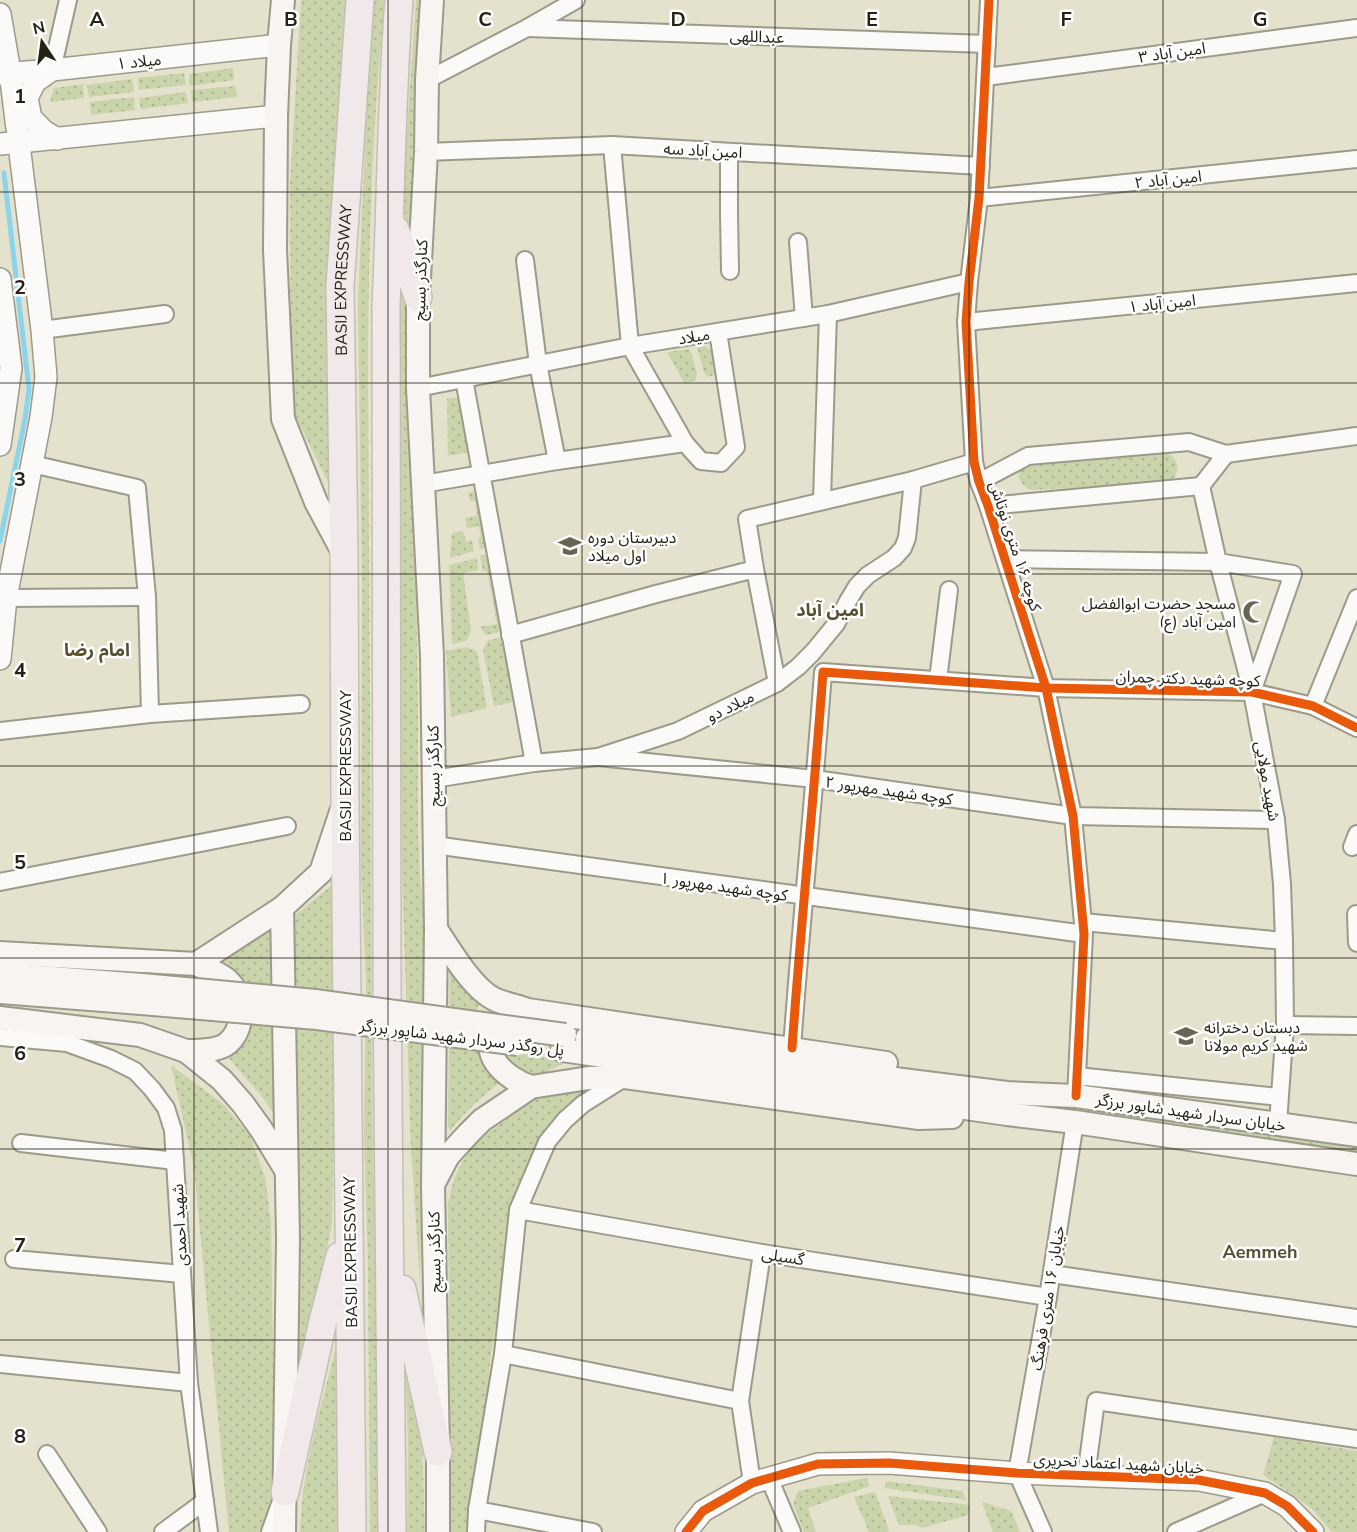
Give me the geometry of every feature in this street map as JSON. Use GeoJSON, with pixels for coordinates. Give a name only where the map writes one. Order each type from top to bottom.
{"type":"FeatureCollection","features":[{"type":"Feature","properties":{"kind":"highway","name":"BASIJ EXPRESSWAY"},"geometry":{"type":"LineString","coordinates":[[352,1532],[340,286],[360,0]]}},
{"type":"Feature","properties":{"kind":"highway"},"geometry":{"type":"LineString","coordinates":[[392,1532],[387,990],[386,315],[394,68],[399,0]]}},
{"type":"Feature","properties":{"kind":"highway"},"geometry":{"type":"LineString","coordinates":[[390,214],[418,297]]}},
{"type":"Feature","properties":{"kind":"highway"},"geometry":{"type":"LineString","coordinates":[[285,1492],[323,1322],[349,1223]]}},
{"type":"Feature","properties":{"kind":"highway"},"geometry":{"type":"LineString","coordinates":[[390,1235],[438,1452]]}},
{"type":"Feature","properties":{"kind":"main road"},"geometry":{"type":"LineString","coordinates":[[283,0],[276,116],[275,249],[283,419],[316,502],[344,554]]}},
{"type":"Feature","properties":{"kind":"main road","name":"کنارگذر بسیج"},"geometry":{"type":"LineString","coordinates":[[432,0],[418,297],[418,388],[432,656],[435,929],[433,1185],[438,1532]]}},
{"type":"Feature","properties":{"kind":"main road"},"geometry":{"type":"LineString","coordinates":[[196,964],[282,908],[321,872],[345,801]]}},
{"type":"Feature","properties":{"kind":"main road"},"geometry":{"type":"LineString","coordinates":[[282,908],[288,1239],[284,1532]]}},
{"type":"Feature","properties":{"kind":"main road"},"geometry":{"type":"LineString","coordinates":[[435,929],[482,991],[496,1000],[528,1010],[932,1070],[1007,1104]]}},
{"type":"Feature","properties":{"kind":"main road"},"geometry":{"type":"LineString","coordinates":[[0,953],[196,964],[216,972],[228,981],[236,992],[240,1005],[240,1019],[236,1031],[227,1044],[208,1050],[186,1051]]}},
{"type":"Feature","properties":{"kind":"main road","name":"پل روگذر سردار شهید شاپور برزگر"},"geometry":{"type":"LineString","coordinates":[[0,974],[317,1018],[563,1042],[920,1092]]}},
{"type":"Feature","properties":{"kind":"main road","name":"پل روگذر سردار شهید شاپور برزگر"},"geometry":{"type":"LineString","coordinates":[[0,992],[142,994]]}},
{"type":"Feature","properties":{"kind":"main road"},"geometry":{"type":"LineString","coordinates":[[528,1010],[508,1017],[493,1035],[490,1048],[499,1068],[519,1083],[531,1087]]}},
{"type":"Feature","properties":{"kind":"main road"},"geometry":{"type":"LineString","coordinates":[[0,1018],[140,1035],[186,1051],[222,1080],[243,1104],[287,1172]]}},
{"type":"Feature","properties":{"kind":"main road"},"geometry":{"type":"LineString","coordinates":[[433,1185],[448,1156],[482,1120],[531,1087],[590,1078],[624,1077],[920,1118],[1007,1104]]}},
{"type":"Feature","properties":{"kind":"main road"},"geometry":{"type":"LineString","coordinates":[[1075,1122],[1076,1086]]}},
{"type":"Feature","properties":{"kind":"main road","name":"خیابان سردار شهید شاپور برزگر"},"geometry":{"type":"LineString","coordinates":[[1007,1104],[1076,1086],[1278,1124],[1357,1135]]}},
{"type":"Feature","properties":{"kind":"main road","name":"خیابان سردار شهید شاپور برزگر"},"geometry":{"type":"LineString","coordinates":[[920,1092],[1007,1104],[1075,1122],[1357,1164]]}},
{"type":"Feature","properties":{"kind":"street"},"geometry":{"type":"LineString","coordinates":[[57,139],[44,131],[31,118],[27,98],[35,82],[52,70],[68,0]]}},
{"type":"Feature","properties":{"kind":"street"},"geometry":{"type":"LineString","coordinates":[[427,80],[576,0]]}},
{"type":"Feature","properties":{"kind":"street","name":"کوچه ۱۶ متری نوتاش"},"geometry":{"type":"LineString","coordinates":[[989,0],[980,198],[966,322],[974,462],[1047,688],[1073,816],[1084,928],[1076,1086]]}},
{"type":"Feature","properties":{"kind":"street"},"geometry":{"type":"LineString","coordinates":[[0,14],[9,143],[42,330],[46,377],[41,417],[6,598],[0,659]]}},
{"type":"Feature","properties":{"kind":"street","name":"۳ امین آباد"},"geometry":{"type":"LineString","coordinates":[[986,77],[1357,27]]}},
{"type":"Feature","properties":{"kind":"street","name":"عبداللهی"},"geometry":{"type":"LineString","coordinates":[[527,28],[987,44]]}},
{"type":"Feature","properties":{"kind":"street","name":"میلاد ۱"},"geometry":{"type":"LineString","coordinates":[[5,73],[279,45]]}},
{"type":"Feature","properties":{"kind":"street"},"geometry":{"type":"LineString","coordinates":[[9,143],[276,116]]}},
{"type":"Feature","properties":{"kind":"street"},"geometry":{"type":"LineString","coordinates":[[612,145],[630,346],[685,443],[702,461],[721,464],[736,447],[718,332]]}},
{"type":"Feature","properties":{"kind":"street","name":"امین آباد سه"},"geometry":{"type":"LineString","coordinates":[[426,152],[612,145],[981,166]]}},
{"type":"Feature","properties":{"kind":"street"},"geometry":{"type":"LineString","coordinates":[[729,152],[730,271]]}},
{"type":"Feature","properties":{"kind":"street","name":"۲ امین آباد"},"geometry":{"type":"LineString","coordinates":[[980,198],[1357,159]]}},
{"type":"Feature","properties":{"kind":"street"},"geometry":{"type":"LineString","coordinates":[[798,242],[804,318]]}},
{"type":"Feature","properties":{"kind":"street"},"geometry":{"type":"LineString","coordinates":[[525,260],[538,364],[557,460]]}},
{"type":"Feature","properties":{"kind":"street"},"geometry":{"type":"LineString","coordinates":[[0,279],[11,368],[0,445]]}},
{"type":"Feature","properties":{"kind":"street","name":"میلاد"},"geometry":{"type":"LineString","coordinates":[[418,388],[630,346],[828,314],[969,282]]}},
{"type":"Feature","properties":{"kind":"street","name":"۱ امین آباد"},"geometry":{"type":"LineString","coordinates":[[966,322],[1357,283]]}},
{"type":"Feature","properties":{"kind":"street"},"geometry":{"type":"LineString","coordinates":[[42,330],[165,314]]}},
{"type":"Feature","properties":{"kind":"street"},"geometry":{"type":"LineString","coordinates":[[822,500],[828,314]]}},
{"type":"Feature","properties":{"kind":"street"},"geometry":{"type":"LineString","coordinates":[[464,379],[534,763]]}},
{"type":"Feature","properties":{"kind":"street"},"geometry":{"type":"LineString","coordinates":[[979,482],[1028,456],[1189,442],[1226,454],[1357,436]]}},
{"type":"Feature","properties":{"kind":"street"},"geometry":{"type":"LineString","coordinates":[[423,484],[557,460],[685,443]]}},
{"type":"Feature","properties":{"kind":"street"},"geometry":{"type":"LineString","coordinates":[[988,506],[1201,486],[1226,454]]}},
{"type":"Feature","properties":{"kind":"street"},"geometry":{"type":"LineString","coordinates":[[777,683],[747,519],[913,480],[974,462]]}},
{"type":"Feature","properties":{"kind":"street"},"geometry":{"type":"LineString","coordinates":[[32,464],[136,488],[147,597],[150,714]]}},
{"type":"Feature","properties":{"kind":"street","name":"میلاد دو"},"geometry":{"type":"LineString","coordinates":[[434,779],[534,763],[598,757],[678,731],[777,683],[813,652],[836,624],[857,586],[868,575],[894,558],[903,548],[907,538],[913,480]]}},
{"type":"Feature","properties":{"kind":"street","name":"شهید مولایی"},"geometry":{"type":"LineString","coordinates":[[1201,486],[1252,692],[1276,820],[1282,884],[1285,1025],[1278,1124]]}},
{"type":"Feature","properties":{"kind":"street"},"geometry":{"type":"LineString","coordinates":[[1006,559],[1218,562],[1293,574],[1252,692]]}},
{"type":"Feature","properties":{"kind":"street"},"geometry":{"type":"LineString","coordinates":[[510,635],[755,569]]}},
{"type":"Feature","properties":{"kind":"street"},"geometry":{"type":"LineString","coordinates":[[938,680],[949,590]]}},
{"type":"Feature","properties":{"kind":"street"},"geometry":{"type":"LineString","coordinates":[[6,598],[147,597]]}},
{"type":"Feature","properties":{"kind":"street"},"geometry":{"type":"LineString","coordinates":[[1313,706],[1357,598]]}},
{"type":"Feature","properties":{"kind":"street","name":"کوچه شهید دکتر چمران"},"geometry":{"type":"LineString","coordinates":[[815,779],[823,672],[1047,688],[1252,692],[1313,706],[1357,728]]}},
{"type":"Feature","properties":{"kind":"street"},"geometry":{"type":"LineString","coordinates":[[0,730],[150,714],[301,704]]}},
{"type":"Feature","properties":{"kind":"street","name":"کوچه شهید مهرپور ۲"},"geometry":{"type":"LineString","coordinates":[[598,757],[815,779],[1073,816],[1276,820]]}},
{"type":"Feature","properties":{"kind":"street"},"geometry":{"type":"LineString","coordinates":[[792,1048],[803,897],[815,779]]}},
{"type":"Feature","properties":{"kind":"street"},"geometry":{"type":"LineString","coordinates":[[0,882],[286,826]]}},
{"type":"Feature","properties":{"kind":"street","name":"کوچه شهید مهرپور ۱"},"geometry":{"type":"LineString","coordinates":[[434,845],[803,897],[1084,928],[1284,940]]}},
{"type":"Feature","properties":{"kind":"street"},"geometry":{"type":"LineString","coordinates":[[1356,914],[1357,943]]}},
{"type":"Feature","properties":{"kind":"street"},"geometry":{"type":"LineString","coordinates":[[1285,1025],[1357,1026]]}},
{"type":"Feature","properties":{"kind":"street","name":"شهید احمدی"},"geometry":{"type":"LineString","coordinates":[[0,1037],[67,1043],[111,1059],[135,1071],[166,1108],[173,1130],[189,1383],[209,1532]]}},
{"type":"Feature","properties":{"kind":"street"},"geometry":{"type":"LineString","coordinates":[[476,1532],[477,1510],[503,1354],[518,1210],[548,1142],[565,1120],[583,1104],[624,1077]]}},
{"type":"Feature","properties":{"kind":"street"},"geometry":{"type":"LineString","coordinates":[[1076,1086],[1279,1096]]}},
{"type":"Feature","properties":{"kind":"street","name":"خیابان ۱۶ متری فرهنگ"},"geometry":{"type":"LineString","coordinates":[[1017,1473],[1052,1274],[1075,1122]]}},
{"type":"Feature","properties":{"kind":"street"},"geometry":{"type":"LineString","coordinates":[[21,1143],[175,1161]]}},
{"type":"Feature","properties":{"kind":"street","name":"گسیلی"},"geometry":{"type":"LineString","coordinates":[[518,1210],[762,1253],[1048,1298]]}},
{"type":"Feature","properties":{"kind":"street"},"geometry":{"type":"LineString","coordinates":[[762,1253],[740,1401],[761,1480],[792,1532]]}},
{"type":"Feature","properties":{"kind":"street"},"geometry":{"type":"LineString","coordinates":[[14,1259],[182,1274]]}},
{"type":"Feature","properties":{"kind":"street"},"geometry":{"type":"LineString","coordinates":[[1052,1274],[1357,1318]]}},
{"type":"Feature","properties":{"kind":"street"},"geometry":{"type":"LineString","coordinates":[[503,1354],[740,1401]]}},
{"type":"Feature","properties":{"kind":"street"},"geometry":{"type":"LineString","coordinates":[[0,1364],[189,1383]]}},
{"type":"Feature","properties":{"kind":"street"},"geometry":{"type":"LineString","coordinates":[[1086,1476],[1096,1401],[1357,1439]]}},
{"type":"Feature","properties":{"kind":"street"},"geometry":{"type":"LineString","coordinates":[[48,1454],[98,1532]]}},
{"type":"Feature","properties":{"kind":"street","name":"خیابان شهید اعتماد تحریری"},"geometry":{"type":"LineString","coordinates":[[686,1532],[703,1511],[761,1480],[818,1464],[889,1463],[1017,1473],[1199,1480],[1265,1493],[1287,1506],[1313,1532]]}},
{"type":"Feature","properties":{"kind":"street"},"geometry":{"type":"LineString","coordinates":[[1017,1473],[1043,1532]]}},
{"type":"Feature","properties":{"kind":"street"},"geometry":{"type":"LineString","coordinates":[[270,1532],[285,1492]]}},
{"type":"Feature","properties":{"kind":"street"},"geometry":{"type":"LineString","coordinates":[[1176,1532],[1265,1493]]}},
{"type":"Feature","properties":{"kind":"street"},"geometry":{"type":"LineString","coordinates":[[164,1532],[205,1501]]}},
{"type":"Feature","properties":{"kind":"street"},"geometry":{"type":"LineString","coordinates":[[477,1510],[592,1532]]}},
{"type":"Feature","properties":{"kind":"green space"},"geometry":{"type":"Polygon","coordinates":[[[301,0],[348,0],[334,494],[291,407],[290,184],[301,0]]]}},
{"type":"Feature","properties":{"kind":"green space"},"geometry":{"type":"Polygon","coordinates":[[[374,0],[385,0],[374,142],[368,332],[372,1085],[378,1364],[378,1532],[370,1532],[368,1264],[364,1135],[366,984],[361,865],[362,583],[358,302],[374,0]]]}},
{"type":"Feature","properties":{"kind":"green space"},"geometry":{"type":"Polygon","coordinates":[[[416,0],[428,0],[415,257],[402,202],[416,0]]]}},
{"type":"Feature","properties":{"kind":"green space"},"geometry":{"type":"Polygon","coordinates":[[[233,68],[234,80],[190,86],[189,74],[233,68]]]}},
{"type":"Feature","properties":{"kind":"green space"},"geometry":{"type":"Polygon","coordinates":[[[184,73],[186,85],[139,90],[138,78],[184,73]]]}},
{"type":"Feature","properties":{"kind":"green space"},"geometry":{"type":"Polygon","coordinates":[[[132,79],[134,92],[89,97],[87,85],[132,79]]]}},
{"type":"Feature","properties":{"kind":"green space"},"geometry":{"type":"Polygon","coordinates":[[[83,84],[84,98],[50,102],[54,88],[83,84]]]}},
{"type":"Feature","properties":{"kind":"green space"},"geometry":{"type":"Polygon","coordinates":[[[235,86],[237,97],[192,102],[191,90],[235,86]]]}},
{"type":"Feature","properties":{"kind":"green space"},"geometry":{"type":"Polygon","coordinates":[[[186,92],[188,103],[141,109],[139,98],[186,92]]]}},
{"type":"Feature","properties":{"kind":"green space"},"geometry":{"type":"Polygon","coordinates":[[[134,97],[135,110],[91,115],[90,102],[134,97]]]}},
{"type":"Feature","properties":{"kind":"green space"},"geometry":{"type":"Polygon","coordinates":[[[400,283],[412,321],[418,827],[428,955],[420,1282],[411,1148],[402,866],[396,371],[400,283]]]}},
{"type":"Feature","properties":{"kind":"green space"},"geometry":{"type":"Polygon","coordinates":[[[704,346],[716,354],[719,373],[708,377],[704,373],[697,347],[704,346]]]}},
{"type":"Feature","properties":{"kind":"green space"},"geometry":{"type":"Polygon","coordinates":[[[690,349],[697,373],[696,380],[685,384],[667,352],[690,349]]]}},
{"type":"Feature","properties":{"kind":"green space"},"geometry":{"type":"Polygon","coordinates":[[[460,397],[469,452],[448,456],[447,399],[460,397]]]}},
{"type":"Feature","properties":{"kind":"green space"},"geometry":{"type":"Polygon","coordinates":[[[1167,453],[1178,466],[1170,482],[1033,490],[1023,484],[1019,478],[1021,467],[1029,460],[1167,453]]]}},
{"type":"Feature","properties":{"kind":"green space"},"geometry":{"type":"Polygon","coordinates":[[[476,491],[486,548],[480,549],[479,526],[467,528],[465,518],[477,516],[475,501],[470,501],[468,493],[476,491]]]}},
{"type":"Feature","properties":{"kind":"green space"},"geometry":{"type":"Polygon","coordinates":[[[463,531],[466,542],[472,540],[474,551],[450,558],[452,533],[463,531]]]}},
{"type":"Feature","properties":{"kind":"green space"},"geometry":{"type":"Polygon","coordinates":[[[490,554],[505,631],[486,635],[480,627],[497,624],[487,571],[483,571],[480,556],[490,554]]]}},
{"type":"Feature","properties":{"kind":"green space"},"geometry":{"type":"Polygon","coordinates":[[[477,558],[478,570],[463,573],[471,631],[466,641],[452,644],[449,565],[477,558]]]}},
{"type":"Feature","properties":{"kind":"green space"},"geometry":{"type":"Polygon","coordinates":[[[502,638],[513,702],[494,706],[483,650],[488,640],[502,638]]]}},
{"type":"Feature","properties":{"kind":"green space"},"geometry":{"type":"Polygon","coordinates":[[[467,647],[477,652],[487,708],[451,717],[446,651],[467,647]]]}},
{"type":"Feature","properties":{"kind":"green space"},"geometry":{"type":"Polygon","coordinates":[[[332,885],[335,1055],[332,1223],[298,1402],[293,917],[332,885]]]}},
{"type":"Feature","properties":{"kind":"green space"},"geometry":{"type":"Polygon","coordinates":[[[273,928],[275,1116],[263,1098],[227,1056],[247,985],[237,972],[223,962],[273,928]]]}},
{"type":"Feature","properties":{"kind":"green space"},"geometry":{"type":"Polygon","coordinates":[[[450,969],[482,998],[473,1019],[502,1081],[475,1104],[450,1131],[448,1127],[450,969]]]}},
{"type":"Feature","properties":{"kind":"green space"},"geometry":{"type":"Polygon","coordinates":[[[504,1051],[568,1061],[541,1074],[528,1075],[514,1067],[504,1051]]]}},
{"type":"Feature","properties":{"kind":"green space"},"geometry":{"type":"Polygon","coordinates":[[[171,1065],[223,1104],[250,1136],[265,1177],[271,1221],[275,1497],[261,1532],[229,1532],[194,1168],[171,1065]]]}},
{"type":"Feature","properties":{"kind":"green space"},"geometry":{"type":"Polygon","coordinates":[[[604,1082],[557,1122],[507,1248],[491,1354],[471,1532],[451,1532],[448,1203],[454,1179],[468,1150],[534,1098],[573,1086],[604,1082]]]}},
{"type":"Feature","properties":{"kind":"green space"},"geometry":{"type":"Polygon","coordinates":[[[1120,1110],[1357,1143],[1357,1155],[1116,1118],[1116,1113],[1120,1110]]]}},
{"type":"Feature","properties":{"kind":"green space"},"geometry":{"type":"Polygon","coordinates":[[[404,1338],[421,1408],[425,1532],[407,1532],[408,1443],[404,1338]]]}},
{"type":"Feature","properties":{"kind":"green space"},"geometry":{"type":"Polygon","coordinates":[[[336,1347],[341,1532],[300,1532],[308,1462],[336,1347]]]}},
{"type":"Feature","properties":{"kind":"green space"},"geometry":{"type":"Polygon","coordinates":[[[1274,1437],[1357,1451],[1357,1532],[1332,1532],[1310,1507],[1263,1475],[1274,1437]]]}},
{"type":"Feature","properties":{"kind":"green space"},"geometry":{"type":"Polygon","coordinates":[[[866,1478],[870,1486],[808,1508],[816,1532],[804,1532],[793,1504],[798,1491],[866,1478]]]}},
{"type":"Feature","properties":{"kind":"green space"},"geometry":{"type":"Polygon","coordinates":[[[886,1481],[962,1491],[966,1500],[885,1488],[886,1481]]]}},
{"type":"Feature","properties":{"kind":"green space"},"geometry":{"type":"Polygon","coordinates":[[[875,1492],[889,1530],[887,1532],[869,1532],[854,1497],[875,1492]]]}},
{"type":"Feature","properties":{"kind":"green space"},"geometry":{"type":"Polygon","coordinates":[[[888,1496],[970,1505],[968,1515],[922,1528],[916,1525],[899,1525],[888,1496]]]}},
{"type":"Feature","properties":{"kind":"green space"},"geometry":{"type":"Polygon","coordinates":[[[982,1502],[1011,1511],[1020,1532],[993,1532],[982,1502]]]}},
{"type":"Feature","properties":{"kind":"waterway"},"geometry":{"type":"LineString","coordinates":[[0,541],[29,389],[4,173]]}},
{"type":"Feature","properties":{"kind":"cycle path"},"geometry":{"type":"LineString","coordinates":[[989,0],[979,198],[966,322],[974,462],[1046,688],[1073,816],[1084,934],[1076,1096]]}},
{"type":"Feature","properties":{"kind":"cycle path"},"geometry":{"type":"LineString","coordinates":[[792,1048],[823,672],[1046,688],[1252,692],[1313,706],[1357,728]]}},
{"type":"Feature","properties":{"kind":"cycle path"},"geometry":{"type":"LineString","coordinates":[[686,1532],[703,1511],[752,1483],[818,1464],[889,1463],[1017,1473],[1199,1480],[1265,1493],[1287,1506],[1313,1532]]}},
{"type":"Feature","properties":{"kind":"place","name":"دبیرستان دوره اول میلاد"},"geometry":{"type":"Point","coordinates":[570,546]}},
{"type":"Feature","properties":{"kind":"place","name":"مسجد حضرت ابوالفضل (ع) امین آباد"},"geometry":{"type":"Point","coordinates":[1254,612]}},
{"type":"Feature","properties":{"kind":"place","name":"دبستان دخترانه شهید کریم مولانا"},"geometry":{"type":"Point","coordinates":[1186,1036]}},
{"type":"Feature","properties":{"kind":"district","name":"امین آباد"},"geometry":{"type":"Point","coordinates":[830,610]}},
{"type":"Feature","properties":{"kind":"district","name":"امام رضا"},"geometry":{"type":"Point","coordinates":[97,650]}},
{"type":"Feature","properties":{"kind":"district","name":"Aemmeh"},"geometry":{"type":"Point","coordinates":[1260,1252]}}]}
